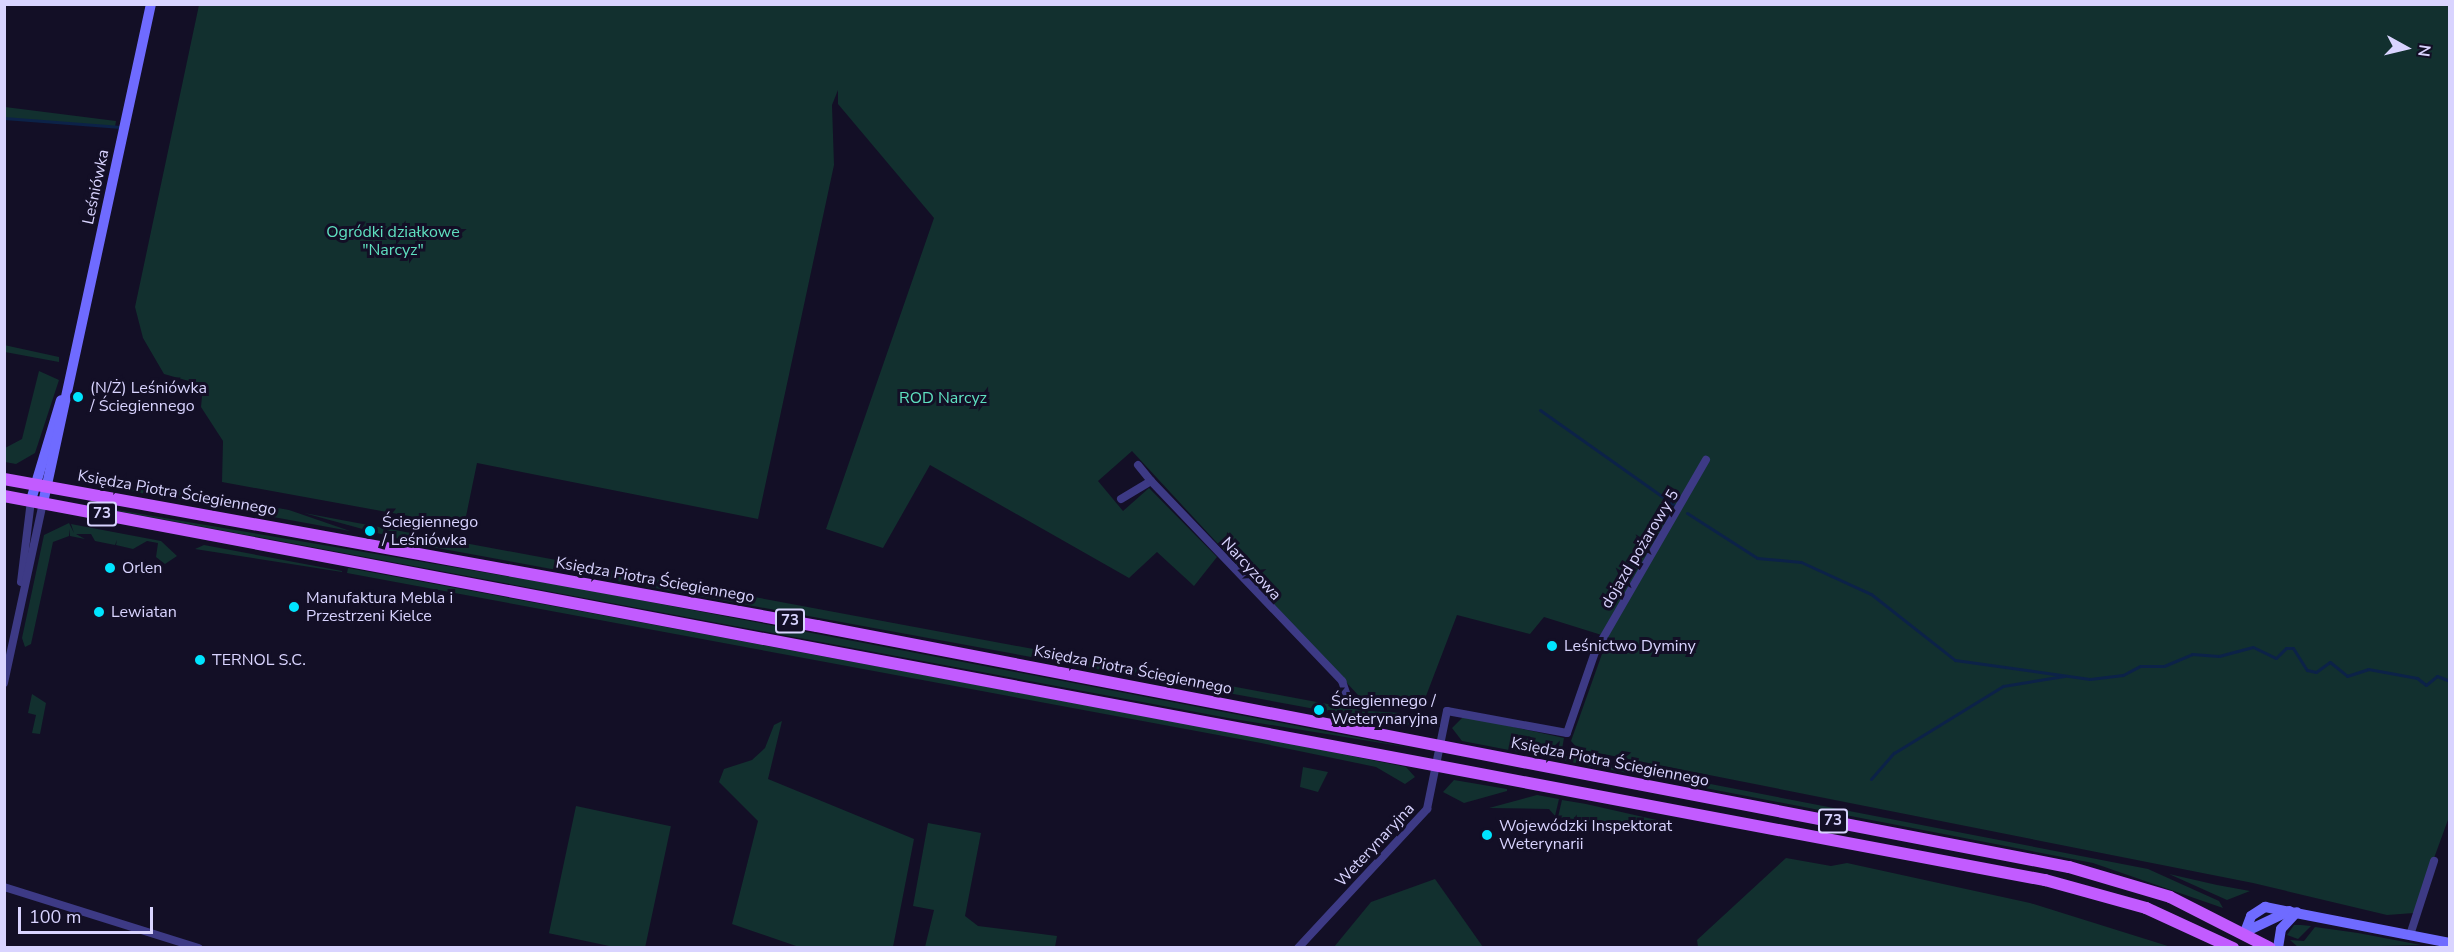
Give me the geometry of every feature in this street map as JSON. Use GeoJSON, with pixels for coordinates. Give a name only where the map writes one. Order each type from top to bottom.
{"type":"FeatureCollection","features":[{"type":"Feature","properties":{"kind":"main road","name":"Księdza Piotra Ściegiennego"},"geometry":{"type":"LineString","coordinates":[[4,478],[1442,746],[2069,867],[2150,890],[2245,932]]}},
{"type":"Feature","properties":{"kind":"main road","name":"Księdza Piotra Ściegiennego"},"geometry":{"type":"LineString","coordinates":[[4,496],[1439,763],[2045,880],[2146,908],[2234,948]]}},
{"type":"Feature","properties":{"kind":"main road"},"geometry":{"type":"LineString","coordinates":[[2234,948],[2245,932]]}},
{"type":"Feature","properties":{"kind":"main road","name":"73"},"geometry":{"type":"LineString","coordinates":[[2245,932],[2270,948]]}},
{"type":"Feature","properties":{"kind":"street","name":"Leśniówka"},"geometry":{"type":"LineString","coordinates":[[37,502],[71,375],[151,4]]}},
{"type":"Feature","properties":{"kind":"street","name":"dojazd pożarowy 5"},"geometry":{"type":"LineString","coordinates":[[1442,746],[1447,711],[1453,710],[1567,733],[1595,652],[1706,460]]}},
{"type":"Feature","properties":{"kind":"street","name":"Narcyzowa"},"geometry":{"type":"LineString","coordinates":[[1138,465],[1150,481],[1342,681],[1350,704]]}},
{"type":"Feature","properties":{"kind":"street"},"geometry":{"type":"LineString","coordinates":[[1121,499],[1150,481]]}},
{"type":"Feature","properties":{"kind":"street"},"geometry":{"type":"LineString","coordinates":[[21,591],[37,502]]}},
{"type":"Feature","properties":{"kind":"street"},"geometry":{"type":"LineString","coordinates":[[4,682],[37,502]]}},
{"type":"Feature","properties":{"kind":"street","name":"Weterynaryjna"},"geometry":{"type":"LineString","coordinates":[[1298,948],[1427,809],[1442,746]]}},
{"type":"Feature","properties":{"kind":"street"},"geometry":{"type":"LineString","coordinates":[[2410,935],[2434,861]]}},
{"type":"Feature","properties":{"kind":"street"},"geometry":{"type":"LineString","coordinates":[[4,887],[199,948]]}},
{"type":"Feature","properties":{"kind":"street"},"geometry":{"type":"LineString","coordinates":[[2245,932],[2293,912],[2450,943]]}},
{"type":"Feature","properties":{"kind":"street"},"geometry":{"type":"LineString","coordinates":[[2278,948],[2281,929],[2293,912]]}},
{"type":"Feature","properties":{"kind":"green space"},"geometry":{"type":"Polygon","coordinates":[[[199,5],[2449,5],[2449,817],[2414,913],[2387,915],[2253,883],[1578,749],[1571,741],[1608,637],[1544,617],[1530,634],[1457,615],[1426,696],[1405,705],[1358,695],[1132,451],[1098,481],[1123,511],[1149,488],[1217,557],[1194,586],[1157,552],[1129,578],[930,465],[883,548],[826,529],[934,218],[838,104],[838,90],[832,105],[834,165],[758,519],[477,463],[464,526],[222,482],[223,441],[201,407],[203,385],[164,374],[143,338],[135,307],[199,5]]]}},
{"type":"Feature","properties":{"kind":"green space"},"geometry":{"type":"Polygon","coordinates":[[[4,107],[116,121],[115,127],[5,118],[4,107]]]}},
{"type":"Feature","properties":{"kind":"green space"},"geometry":{"type":"Polygon","coordinates":[[[4,345],[59,357],[59,362],[5,352],[4,345]]]}},
{"type":"Feature","properties":{"kind":"green space"},"geometry":{"type":"Polygon","coordinates":[[[39,371],[59,380],[35,453],[16,464],[5,462],[5,448],[22,439],[39,371]]]}},
{"type":"Feature","properties":{"kind":"green space"},"geometry":{"type":"Polygon","coordinates":[[[74,481],[137,490],[161,487],[289,510],[350,531],[74,481]]]}},
{"type":"Feature","properties":{"kind":"green space"},"geometry":{"type":"Polygon","coordinates":[[[70,502],[577,588],[1412,748],[1228,718],[70,502]]]}},
{"type":"Feature","properties":{"kind":"green space"},"geometry":{"type":"Polygon","coordinates":[[[304,513],[1365,711],[1364,718],[421,545],[304,513]]]}},
{"type":"Feature","properties":{"kind":"green space"},"geometry":{"type":"Polygon","coordinates":[[[69,523],[74,533],[71,524],[161,541],[177,556],[165,564],[156,557],[158,543],[147,541],[133,549],[116,545],[117,540],[115,545],[95,541],[91,534],[76,534],[85,539],[70,536],[69,529],[69,536],[53,542],[31,644],[25,647],[22,638],[44,535],[69,523]]]}},
{"type":"Feature","properties":{"kind":"green space"},"geometry":{"type":"Polygon","coordinates":[[[204,545],[342,571],[342,572],[195,549],[204,545]]]}},
{"type":"Feature","properties":{"kind":"green space"},"geometry":{"type":"Polygon","coordinates":[[[348,568],[1268,739],[1406,767],[1415,777],[1405,784],[1376,767],[1261,743],[347,573],[348,568]]]}},
{"type":"Feature","properties":{"kind":"green space"},"geometry":{"type":"Polygon","coordinates":[[[32,694],[46,703],[40,734],[32,733],[36,715],[28,713],[32,694]]]}},
{"type":"Feature","properties":{"kind":"green space"},"geometry":{"type":"Polygon","coordinates":[[[1368,711],[1418,714],[1421,729],[1367,719],[1368,711]]]}},
{"type":"Feature","properties":{"kind":"green space"},"geometry":{"type":"Polygon","coordinates":[[[1464,716],[1564,738],[1561,755],[2148,869],[2219,901],[2223,908],[2093,863],[1462,741],[1452,728],[1464,716]]]}},
{"type":"Feature","properties":{"kind":"green space"},"geometry":{"type":"Polygon","coordinates":[[[782,721],[768,779],[914,839],[893,947],[799,947],[732,924],[758,821],[719,782],[724,769],[752,760],[765,748],[774,725],[782,721]]]}},
{"type":"Feature","properties":{"kind":"green space"},"geometry":{"type":"Polygon","coordinates":[[[1303,767],[1328,772],[1318,792],[1300,787],[1303,767]]]}},
{"type":"Feature","properties":{"kind":"green space"},"geometry":{"type":"Polygon","coordinates":[[[1454,780],[1507,789],[1507,791],[1464,803],[1443,792],[1454,780]]]}},
{"type":"Feature","properties":{"kind":"green space"},"geometry":{"type":"Polygon","coordinates":[[[1537,795],[1559,799],[1555,816],[1549,809],[1489,808],[1537,795]]]}},
{"type":"Feature","properties":{"kind":"green space"},"geometry":{"type":"Polygon","coordinates":[[[1562,800],[1661,821],[1651,829],[1558,817],[1562,800]]]}},
{"type":"Feature","properties":{"kind":"green space"},"geometry":{"type":"Polygon","coordinates":[[[576,806],[671,826],[645,948],[619,948],[549,933],[576,806]]]}},
{"type":"Feature","properties":{"kind":"green space"},"geometry":{"type":"Polygon","coordinates":[[[928,823],[981,833],[965,916],[978,926],[1057,936],[1055,947],[925,947],[934,910],[913,906],[928,823]]]}},
{"type":"Feature","properties":{"kind":"green space"},"geometry":{"type":"Polygon","coordinates":[[[1786,858],[1831,866],[1847,863],[2030,903],[2171,947],[1698,947],[1697,940],[1786,858]]]}},
{"type":"Feature","properties":{"kind":"green space"},"geometry":{"type":"Polygon","coordinates":[[[2169,874],[2217,885],[2250,891],[2227,900],[2169,874]]]}},
{"type":"Feature","properties":{"kind":"green space"},"geometry":{"type":"Polygon","coordinates":[[[1435,879],[1483,947],[1334,947],[1371,902],[1435,879]]]}},
{"type":"Feature","properties":{"kind":"green space"},"geometry":{"type":"Polygon","coordinates":[[[2294,925],[2311,926],[2298,939],[2287,935],[2294,925]]]}},
{"type":"Feature","properties":{"kind":"green space"},"geometry":{"type":"Polygon","coordinates":[[[2315,927],[2421,945],[2299,948],[2290,940],[2304,941],[2315,927]]]}},
{"type":"Feature","properties":{"kind":"waterway"},"geometry":{"type":"LineString","coordinates":[[4,118],[121,127]]}},
{"type":"Feature","properties":{"kind":"waterway"},"geometry":{"type":"LineString","coordinates":[[1540,410],[1674,505]]}},
{"type":"Feature","properties":{"kind":"waterway"},"geometry":{"type":"LineString","coordinates":[[1687,513],[1757,558],[1801,562],[1871,594],[1955,660],[2090,679],[2123,675],[2140,666],[2164,666],[2192,654],[2219,656],[2253,647],[2276,658],[2286,648],[2293,648],[2307,670],[2316,672],[2330,662],[2347,676],[2368,669],[2417,678],[2426,685],[2437,676],[2450,681]]}},
{"type":"Feature","properties":{"kind":"waterway"},"geometry":{"type":"LineString","coordinates":[[1871,779],[1894,753],[2003,686],[2064,676]]}},
{"type":"Feature","properties":{"kind":"place","name":"(N/Ż) Leśniówka / Ściegiennego"},"geometry":{"type":"Point","coordinates":[78,397]}},
{"type":"Feature","properties":{"kind":"place","name":"Ściegiennego / Leśniówka"},"geometry":{"type":"Point","coordinates":[370,531]}},
{"type":"Feature","properties":{"kind":"place","name":"Orlen"},"geometry":{"type":"Point","coordinates":[110,568]}},
{"type":"Feature","properties":{"kind":"place","name":"Manufaktura Mebla i Przestrzeni Kielce"},"geometry":{"type":"Point","coordinates":[294,607]}},
{"type":"Feature","properties":{"kind":"place","name":"Lewiatan"},"geometry":{"type":"Point","coordinates":[99,612]}},
{"type":"Feature","properties":{"kind":"place","name":"Leśnictwo Dyminy"},"geometry":{"type":"Point","coordinates":[1552,646]}},
{"type":"Feature","properties":{"kind":"place","name":"TERNOL S.C."},"geometry":{"type":"Point","coordinates":[200,660]}},
{"type":"Feature","properties":{"kind":"place","name":"Ściegiennego / Weterynaryjna"},"geometry":{"type":"Point","coordinates":[1319,710]}},
{"type":"Feature","properties":{"kind":"place","name":"Wojewódzki Inspektorat Weterynarii"},"geometry":{"type":"Point","coordinates":[1487,835]}},
{"type":"Feature","properties":{"kind":"park label","name":"Ogródki działkowe \"Narcyz\""},"geometry":{"type":"Point","coordinates":[393,241]}},
{"type":"Feature","properties":{"kind":"park label","name":"ROD Narcyz"},"geometry":{"type":"Point","coordinates":[943,398]}}]}
